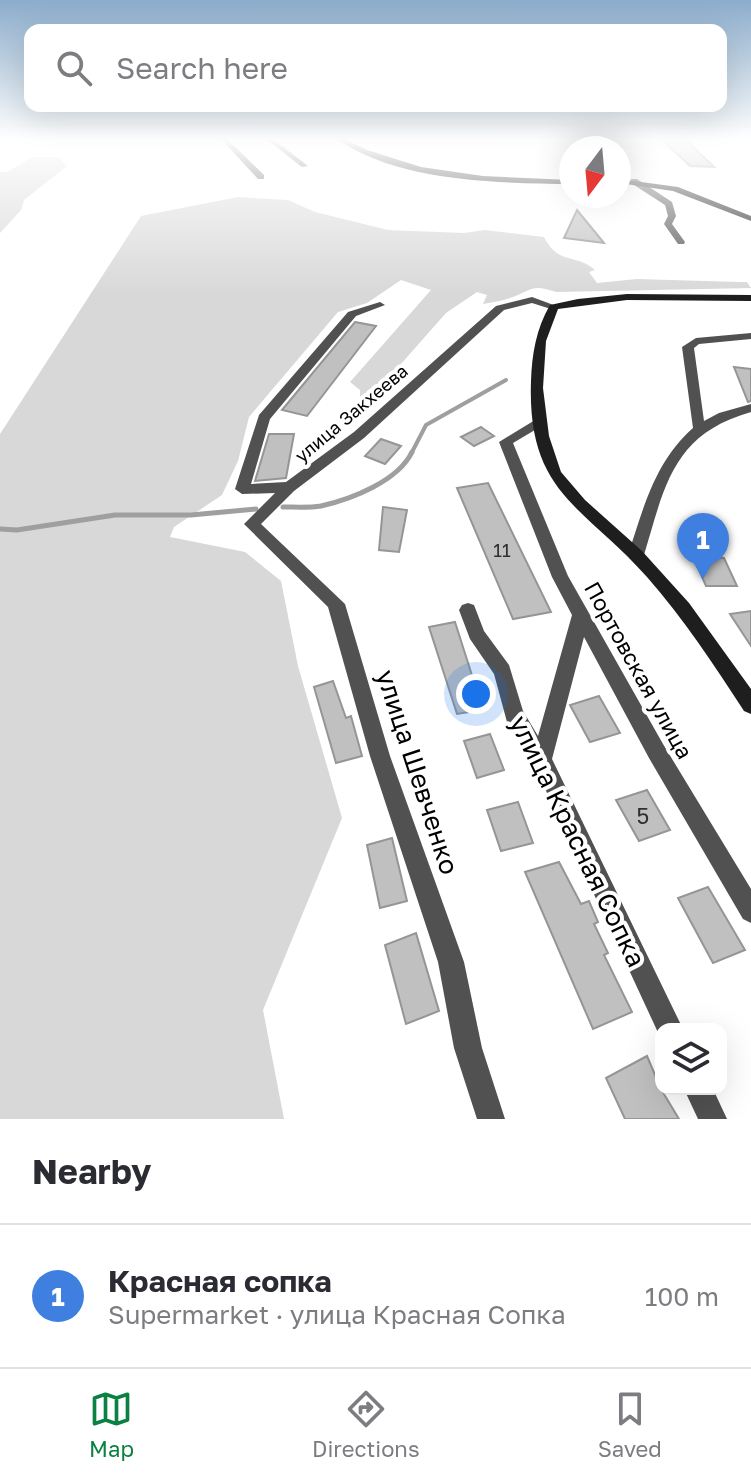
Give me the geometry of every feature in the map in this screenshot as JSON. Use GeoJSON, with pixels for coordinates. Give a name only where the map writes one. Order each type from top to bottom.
{"type":"FeatureCollection","features":[{"type":"Feature","properties":{"kind":"main road"},"geometry":{"type":"LineString","coordinates":[[678,191],[748,215]]}},
{"type":"Feature","properties":{"kind":"main road"},"geometry":{"type":"LineString","coordinates":[[751,298],[579,300],[554,307],[542,329],[538,380],[540,421],[545,449],[554,473],[636,555],[700,628],[751,705]]}},
{"type":"Feature","properties":{"kind":"street"},"geometry":{"type":"LineString","coordinates":[[650,191],[669,204],[672,214],[668,224],[673,229],[672,234],[681,242]]}},
{"type":"Feature","properties":{"kind":"street","name":"улица Закхеева"},"geometry":{"type":"LineString","coordinates":[[380,305],[352,314],[264,418],[242,489],[289,487],[359,435],[500,308],[532,300],[554,307]]}},
{"type":"Feature","properties":{"kind":"street"},"geometry":{"type":"LineString","coordinates":[[699,428],[688,347],[696,341],[751,336]]}},
{"type":"Feature","properties":{"kind":"street"},"geometry":{"type":"LineString","coordinates":[[636,555],[655,490],[684,439],[699,428],[735,411],[751,408]]}},
{"type":"Feature","properties":{"kind":"street","name":"Портовская улица"},"geometry":{"type":"LineString","coordinates":[[540,421],[506,442],[560,577],[656,751],[751,911]]}},
{"type":"Feature","properties":{"kind":"street","name":"улица Шевченко"},"geometry":{"type":"LineString","coordinates":[[289,487],[252,524],[336,604],[380,756],[451,962],[468,1048],[491,1119]]}},
{"type":"Feature","properties":{"kind":"street","name":"улица Красная Сопка"},"geometry":{"type":"LineString","coordinates":[[468,610],[476,634],[502,671],[514,715],[542,760],[667,1023]]}},
{"type":"Feature","properties":{"kind":"street"},"geometry":{"type":"LineString","coordinates":[[542,760],[581,615]]}},
{"type":"Feature","properties":{"kind":"street"},"geometry":{"type":"LineString","coordinates":[[701,1095],[713,1119]]}},
{"type":"Feature","properties":{"kind":"shaded area"},"geometry":{"type":"Polygon","coordinates":[[[0,191],[35,191],[24,200],[21,210],[0,233],[0,191]]]}},
{"type":"Feature","properties":{"kind":"shaded area"},"geometry":{"type":"Polygon","coordinates":[[[238,197],[288,200],[315,212],[388,230],[464,233],[485,230],[544,237],[562,256],[595,270],[589,272],[597,283],[637,279],[747,282],[751,288],[556,292],[536,288],[483,304],[487,295],[477,292],[446,313],[370,399],[360,397],[360,390],[350,382],[431,290],[401,280],[367,303],[338,312],[249,417],[238,461],[222,495],[174,527],[170,537],[245,552],[281,581],[298,666],[342,818],[263,1010],[284,1119],[0,1119],[0,434],[141,216],[238,197]]]}},
{"type":"Feature","properties":{"kind":"building"},"geometry":{"type":"Polygon","coordinates":[[[577,210],[604,243],[564,238],[577,210]]]}},
{"type":"Feature","properties":{"kind":"building"},"geometry":{"type":"Polygon","coordinates":[[[355,322],[376,326],[307,416],[282,410],[355,322]]]}},
{"type":"Feature","properties":{"kind":"building"},"geometry":{"type":"Polygon","coordinates":[[[734,367],[751,369],[751,401],[748,402],[734,367]]]}},
{"type":"Feature","properties":{"kind":"building"},"geometry":{"type":"Polygon","coordinates":[[[481,427],[494,436],[474,446],[461,437],[481,427]]]}},
{"type":"Feature","properties":{"kind":"building"},"geometry":{"type":"Polygon","coordinates":[[[269,434],[294,434],[286,478],[255,481],[269,434]]]}},
{"type":"Feature","properties":{"kind":"building"},"geometry":{"type":"Polygon","coordinates":[[[381,439],[401,446],[385,464],[365,456],[381,439]]]}},
{"type":"Feature","properties":{"kind":"building"},"geometry":{"type":"Polygon","coordinates":[[[488,483],[551,612],[513,619],[457,488],[488,483]]]}},
{"type":"Feature","properties":{"kind":"building"},"geometry":{"type":"Polygon","coordinates":[[[383,507],[407,510],[399,552],[379,550],[383,507]]]}},
{"type":"Feature","properties":{"kind":"building"},"geometry":{"type":"Polygon","coordinates":[[[692,554],[724,558],[737,586],[706,586],[692,554]]]}},
{"type":"Feature","properties":{"kind":"building"},"geometry":{"type":"Polygon","coordinates":[[[751,611],[751,646],[730,614],[751,611]]]}},
{"type":"Feature","properties":{"kind":"building"},"geometry":{"type":"Polygon","coordinates":[[[455,622],[483,710],[457,714],[429,627],[455,622]]]}},
{"type":"Feature","properties":{"kind":"building"},"geometry":{"type":"Polygon","coordinates":[[[333,681],[346,718],[351,716],[362,756],[336,763],[314,687],[333,681]]]}},
{"type":"Feature","properties":{"kind":"building"},"geometry":{"type":"Polygon","coordinates":[[[599,696],[620,733],[590,742],[570,705],[599,696]]]}},
{"type":"Feature","properties":{"kind":"building"},"geometry":{"type":"Polygon","coordinates":[[[490,734],[504,770],[477,778],[464,741],[490,734]]]}},
{"type":"Feature","properties":{"kind":"building"},"geometry":{"type":"Polygon","coordinates":[[[647,790],[670,830],[639,841],[616,800],[647,790]]]}},
{"type":"Feature","properties":{"kind":"building"},"geometry":{"type":"Polygon","coordinates":[[[518,802],[533,843],[501,851],[487,810],[518,802]]]}},
{"type":"Feature","properties":{"kind":"building"},"geometry":{"type":"Polygon","coordinates":[[[392,838],[407,901],[380,908],[367,845],[392,838]]]}},
{"type":"Feature","properties":{"kind":"building"},"geometry":{"type":"Polygon","coordinates":[[[559,862],[581,904],[589,901],[598,922],[594,924],[608,953],[604,955],[632,1012],[593,1029],[525,872],[559,862]]]}},
{"type":"Feature","properties":{"kind":"building"},"geometry":{"type":"Polygon","coordinates":[[[708,887],[745,950],[713,963],[678,898],[708,887]]]}},
{"type":"Feature","properties":{"kind":"building"},"geometry":{"type":"Polygon","coordinates":[[[416,933],[439,1011],[406,1024],[385,945],[416,933]]]}},
{"type":"Feature","properties":{"kind":"building"},"geometry":{"type":"Polygon","coordinates":[[[647,1056],[655,1075],[655,1095],[665,1095],[679,1119],[625,1119],[606,1078],[647,1056]]]}},
{"type":"Feature","properties":{"kind":"waterway"},"geometry":{"type":"LineString","coordinates":[[411,454],[426,425],[506,380]]}},
{"type":"Feature","properties":{"kind":"waterway"},"geometry":{"type":"LineString","coordinates":[[283,507],[321,506],[346,499],[385,480],[412,452]]}},
{"type":"Feature","properties":{"kind":"waterway"},"geometry":{"type":"LineString","coordinates":[[0,529],[17,530],[115,515],[191,515],[256,509]]}},
{"type":"Feature","properties":{"kind":"place","name":"Красная сопка"},"geometry":{"type":"Point","coordinates":[703,579]}}]}
